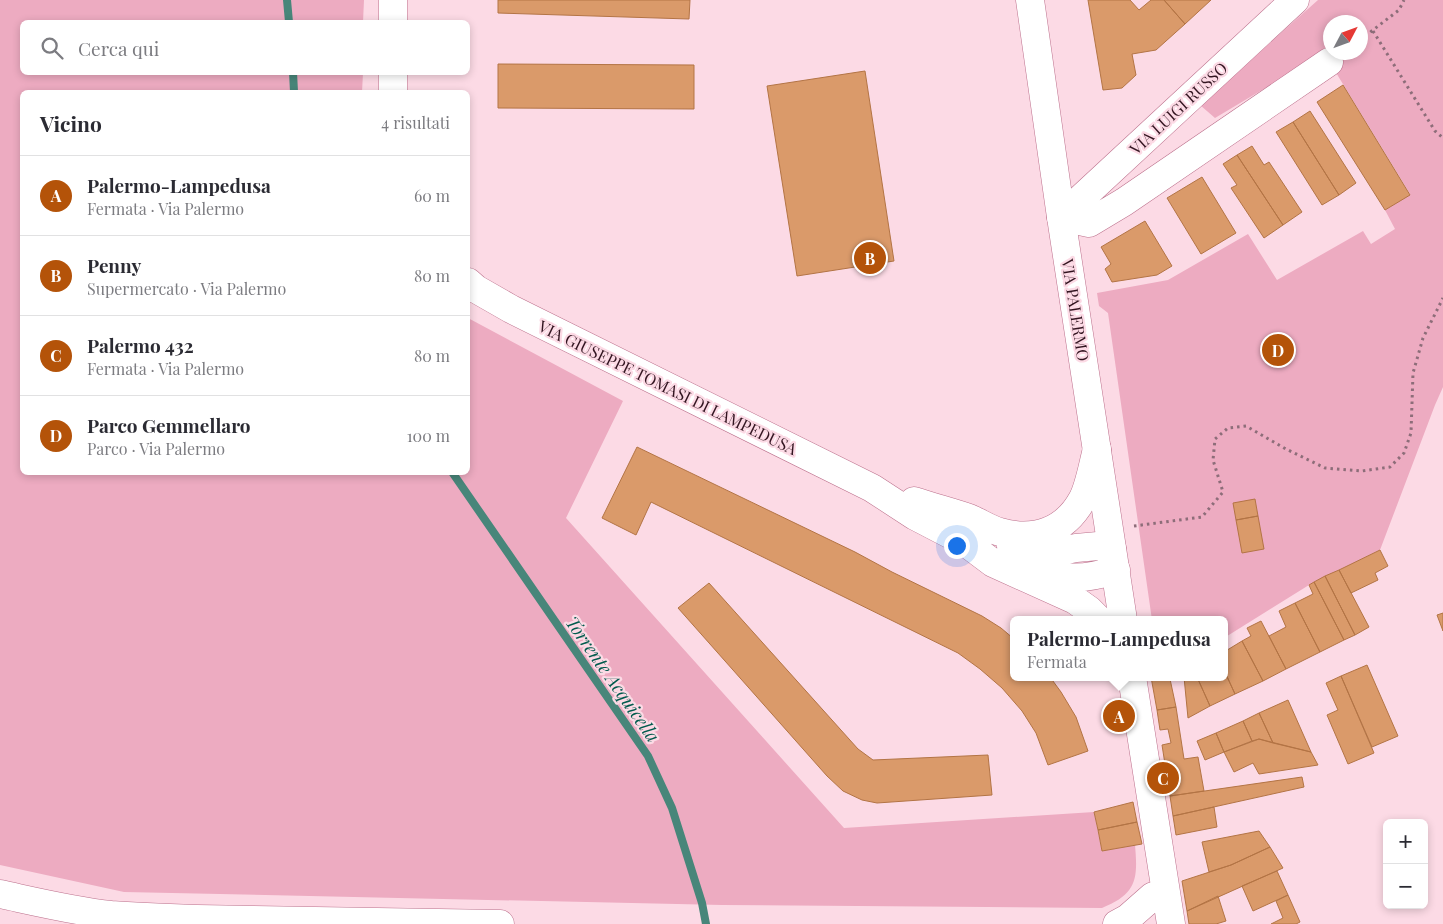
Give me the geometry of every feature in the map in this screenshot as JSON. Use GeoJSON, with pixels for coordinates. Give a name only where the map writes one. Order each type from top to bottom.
{"type":"FeatureCollection","features":[{"type":"Feature","properties":{"kind":"street"},"geometry":{"type":"LineString","coordinates":[[393,0],[393,20]]}},
{"type":"Feature","properties":{"kind":"street","name":"VIA PALERMO"},"geometry":{"type":"LineString","coordinates":[[1030,0],[1061,217],[1122,616]]}},
{"type":"Feature","properties":{"kind":"street","name":"VIA LUIGI RUSSO"},"geometry":{"type":"LineString","coordinates":[[1061,217],[1295,0]]}},
{"type":"Feature","properties":{"kind":"street"},"geometry":{"type":"LineString","coordinates":[[1061,217],[1089,223],[1124,202],[1329,62]]}},
{"type":"Feature","properties":{"kind":"street"},"geometry":{"type":"LineString","coordinates":[[393,75],[393,90]]}},
{"type":"Feature","properties":{"kind":"street","name":"VIA GIUSEPPE TOMASI DI LAMPEDUSA"},"geometry":{"type":"LineString","coordinates":[[470,284],[476,290],[510,309],[872,488]]}},
{"type":"Feature","properties":{"kind":"street"},"geometry":{"type":"LineString","coordinates":[[872,488],[969,518],[999,532],[1012,535],[1038,535],[1066,521],[1076,510],[1083,498],[1097,449]]}},
{"type":"Feature","properties":{"kind":"street"},"geometry":{"type":"LineString","coordinates":[[872,488],[915,516],[965,542],[1001,554],[1035,570],[1064,577],[1084,578],[1112,548]]}},
{"type":"Feature","properties":{"kind":"street"},"geometry":{"type":"LineString","coordinates":[[921,504],[1020,550],[1056,552],[1098,546],[1112,548]]}},
{"type":"Feature","properties":{"kind":"street"},"geometry":{"type":"LineString","coordinates":[[965,542],[993,563],[1075,600],[1095,616]]}},
{"type":"Feature","properties":{"kind":"street"},"geometry":{"type":"LineString","coordinates":[[1133,681],[1171,924]]}},
{"type":"Feature","properties":{"kind":"street"},"geometry":{"type":"LineString","coordinates":[[0,894],[53,906],[109,915],[158,918],[500,924]]}},
{"type":"Feature","properties":{"kind":"street"},"geometry":{"type":"LineString","coordinates":[[1117,924],[1128,918],[1153,896],[1166,894]]}},
{"type":"Feature","properties":{"kind":"path"},"geometry":{"type":"LineString","coordinates":[[1368,34],[1400,10],[1404,0]]}},
{"type":"Feature","properties":{"kind":"path"},"geometry":{"type":"LineString","coordinates":[[1373,31],[1435,131],[1443,138]]}},
{"type":"Feature","properties":{"kind":"path"},"geometry":{"type":"LineString","coordinates":[[1112,548],[1139,526],[1202,517],[1223,492],[1213,460],[1215,439],[1228,428],[1246,426],[1286,449],[1325,468],[1362,471],[1390,467],[1404,453],[1411,433],[1413,373],[1423,338],[1443,298]]}},
{"type":"Feature","properties":{"kind":"shaded area"},"geometry":{"type":"Polygon","coordinates":[[[0,0],[364,0],[363,20],[20,20],[20,75],[363,75],[362,90],[20,90],[20,475],[470,475],[470,319],[623,401],[566,518],[844,828],[1094,812],[1102,851],[1135,845],[1136,867],[1133,884],[1129,891],[1114,903],[1102,908],[722,905],[124,892],[0,865],[0,0]]]}},
{"type":"Feature","properties":{"kind":"shaded area"},"geometry":{"type":"Polygon","coordinates":[[[1318,0],[1443,0],[1443,387],[1380,550],[1309,585],[1228,636],[1228,616],[1151,616],[1108,313],[1099,306],[1097,293],[1168,280],[1248,234],[1277,280],[1363,231],[1371,244],[1395,229],[1385,210],[1410,194],[1328,60],[1368,60],[1368,15],[1323,15],[1323,54],[1215,118],[1200,105],[1318,0]]]}},
{"type":"Feature","properties":{"kind":"building"},"geometry":{"type":"Polygon","coordinates":[[[498,0],[690,0],[689,19],[498,13],[498,0]]]}},
{"type":"Feature","properties":{"kind":"building"},"geometry":{"type":"Polygon","coordinates":[[[1088,0],[1130,0],[1139,10],[1151,0],[1164,0],[1185,24],[1156,50],[1132,54],[1136,75],[1122,88],[1103,90],[1088,0]]]}},
{"type":"Feature","properties":{"kind":"building"},"geometry":{"type":"Polygon","coordinates":[[[1164,0],[1211,0],[1185,24],[1164,0]]]}},
{"type":"Feature","properties":{"kind":"building"},"geometry":{"type":"Polygon","coordinates":[[[498,64],[694,65],[694,109],[498,108],[498,64]]]}},
{"type":"Feature","properties":{"kind":"building"},"geometry":{"type":"Polygon","coordinates":[[[865,71],[894,261],[797,276],[767,86],[865,71]]]}},
{"type":"Feature","properties":{"kind":"building"},"geometry":{"type":"Polygon","coordinates":[[[1343,85],[1410,195],[1385,210],[1317,102],[1343,85]]]}},
{"type":"Feature","properties":{"kind":"building"},"geometry":{"type":"Polygon","coordinates":[[[1310,111],[1356,183],[1339,195],[1293,122],[1310,111]]]}},
{"type":"Feature","properties":{"kind":"building"},"geometry":{"type":"Polygon","coordinates":[[[1293,122],[1339,195],[1322,205],[1276,132],[1293,122]]]}},
{"type":"Feature","properties":{"kind":"building"},"geometry":{"type":"Polygon","coordinates":[[[1252,146],[1264,165],[1269,162],[1302,212],[1283,225],[1237,155],[1252,146]]]}},
{"type":"Feature","properties":{"kind":"building"},"geometry":{"type":"Polygon","coordinates":[[[1237,155],[1283,225],[1264,238],[1231,188],[1237,185],[1223,164],[1237,155]]]}},
{"type":"Feature","properties":{"kind":"building"},"geometry":{"type":"Polygon","coordinates":[[[1202,177],[1236,233],[1201,254],[1167,198],[1202,177]]]}},
{"type":"Feature","properties":{"kind":"building"},"geometry":{"type":"Polygon","coordinates":[[[1145,221],[1172,266],[1157,275],[1112,282],[1105,269],[1111,264],[1101,247],[1145,221]]]}},
{"type":"Feature","properties":{"kind":"building"},"geometry":{"type":"Polygon","coordinates":[[[637,447],[855,552],[982,616],[1001,628],[1010,636],[1010,681],[1053,681],[1076,717],[1088,751],[1048,765],[1036,733],[1022,711],[1002,688],[958,653],[651,502],[636,535],[602,518],[637,447]]]}},
{"type":"Feature","properties":{"kind":"building"},"geometry":{"type":"Polygon","coordinates":[[[1255,499],[1258,516],[1236,520],[1233,503],[1255,499]]]}},
{"type":"Feature","properties":{"kind":"building"},"geometry":{"type":"Polygon","coordinates":[[[1258,516],[1264,549],[1242,553],[1236,520],[1258,516]]]}},
{"type":"Feature","properties":{"kind":"building"},"geometry":{"type":"Polygon","coordinates":[[[1380,550],[1388,566],[1375,573],[1378,580],[1351,593],[1339,570],[1380,550]]]}},
{"type":"Feature","properties":{"kind":"building"},"geometry":{"type":"Polygon","coordinates":[[[1339,570],[1369,627],[1355,635],[1325,576],[1339,570]]]}},
{"type":"Feature","properties":{"kind":"building"},"geometry":{"type":"Polygon","coordinates":[[[1325,576],[1355,635],[1344,640],[1314,582],[1325,576]]]}},
{"type":"Feature","properties":{"kind":"building"},"geometry":{"type":"Polygon","coordinates":[[[1314,582],[1344,640],[1320,652],[1295,603],[1313,594],[1309,585],[1314,582]]]}},
{"type":"Feature","properties":{"kind":"building"},"geometry":{"type":"Polygon","coordinates":[[[709,583],[858,749],[873,760],[988,755],[992,795],[877,803],[862,800],[843,791],[827,776],[678,608],[709,583]]]}},
{"type":"Feature","properties":{"kind":"building"},"geometry":{"type":"Polygon","coordinates":[[[1295,603],[1320,652],[1286,669],[1269,636],[1286,627],[1279,611],[1295,603]]]}},
{"type":"Feature","properties":{"kind":"building"},"geometry":{"type":"Polygon","coordinates":[[[1443,613],[1443,631],[1437,615],[1443,613]]]}},
{"type":"Feature","properties":{"kind":"building"},"geometry":{"type":"Polygon","coordinates":[[[1261,621],[1286,669],[1263,681],[1242,641],[1251,636],[1247,628],[1261,621]]]}},
{"type":"Feature","properties":{"kind":"building"},"geometry":{"type":"Polygon","coordinates":[[[1242,641],[1263,681],[1235,694],[1228,679],[1228,650],[1242,641]]]}},
{"type":"Feature","properties":{"kind":"building"},"geometry":{"type":"Polygon","coordinates":[[[1367,665],[1398,736],[1372,747],[1341,676],[1367,665]]]}},
{"type":"Feature","properties":{"kind":"building"},"geometry":{"type":"Polygon","coordinates":[[[1341,676],[1374,753],[1348,764],[1327,715],[1338,710],[1326,683],[1341,676]]]}},
{"type":"Feature","properties":{"kind":"building"},"geometry":{"type":"Polygon","coordinates":[[[1228,679],[1235,694],[1210,706],[1199,681],[1228,681],[1228,679]]]}},
{"type":"Feature","properties":{"kind":"building"},"geometry":{"type":"Polygon","coordinates":[[[1152,681],[1170,681],[1176,707],[1157,710],[1152,681]]]}},
{"type":"Feature","properties":{"kind":"building"},"geometry":{"type":"Polygon","coordinates":[[[1184,681],[1199,681],[1210,706],[1188,718],[1184,681]]]}},
{"type":"Feature","properties":{"kind":"building"},"geometry":{"type":"Polygon","coordinates":[[[1288,700],[1311,752],[1273,743],[1259,713],[1288,700]]]}},
{"type":"Feature","properties":{"kind":"building"},"geometry":{"type":"Polygon","coordinates":[[[1176,707],[1184,759],[1198,757],[1204,791],[1170,796],[1162,745],[1171,743],[1168,729],[1160,730],[1157,710],[1176,707]]]}},
{"type":"Feature","properties":{"kind":"building"},"geometry":{"type":"Polygon","coordinates":[[[1259,713],[1273,743],[1259,739],[1252,741],[1243,721],[1259,713]]]}},
{"type":"Feature","properties":{"kind":"building"},"geometry":{"type":"Polygon","coordinates":[[[1243,721],[1252,741],[1224,752],[1216,733],[1243,721]]]}},
{"type":"Feature","properties":{"kind":"building"},"geometry":{"type":"Polygon","coordinates":[[[1216,733],[1224,752],[1205,760],[1197,741],[1216,733]]]}},
{"type":"Feature","properties":{"kind":"building"},"geometry":{"type":"Polygon","coordinates":[[[1259,739],[1311,752],[1318,765],[1259,774],[1253,763],[1234,772],[1224,752],[1259,739]]]}},
{"type":"Feature","properties":{"kind":"building"},"geometry":{"type":"Polygon","coordinates":[[[1302,777],[1304,787],[1173,816],[1170,796],[1302,777]]]}},
{"type":"Feature","properties":{"kind":"building"},"geometry":{"type":"Polygon","coordinates":[[[1133,802],[1137,822],[1098,830],[1094,812],[1133,802]]]}},
{"type":"Feature","properties":{"kind":"building"},"geometry":{"type":"Polygon","coordinates":[[[1214,807],[1217,827],[1176,835],[1173,816],[1214,807]]]}},
{"type":"Feature","properties":{"kind":"building"},"geometry":{"type":"Polygon","coordinates":[[[1137,822],[1142,844],[1102,851],[1098,830],[1137,822]]]}},
{"type":"Feature","properties":{"kind":"building"},"geometry":{"type":"Polygon","coordinates":[[[1259,831],[1270,847],[1231,865],[1209,872],[1202,842],[1259,831]]]}},
{"type":"Feature","properties":{"kind":"building"},"geometry":{"type":"Polygon","coordinates":[[[1270,847],[1283,868],[1187,911],[1182,881],[1231,865],[1270,847]]]}},
{"type":"Feature","properties":{"kind":"building"},"geometry":{"type":"Polygon","coordinates":[[[1277,871],[1288,895],[1253,911],[1242,886],[1277,871]]]}},
{"type":"Feature","properties":{"kind":"building"},"geometry":{"type":"Polygon","coordinates":[[[1288,895],[1300,922],[1296,924],[1271,924],[1283,918],[1276,901],[1288,895]]]}},
{"type":"Feature","properties":{"kind":"building"},"geometry":{"type":"Polygon","coordinates":[[[1218,896],[1226,921],[1216,924],[1189,924],[1187,911],[1218,896]]]}},
{"type":"Feature","properties":{"kind":"waterway","name":"Torrente Acquicella"},"geometry":{"type":"LineString","coordinates":[[287,0],[289,20]]}},
{"type":"Feature","properties":{"kind":"waterway","name":"Torrente Acquicella"},"geometry":{"type":"LineString","coordinates":[[293,75],[294,90]]}},
{"type":"Feature","properties":{"kind":"waterway","name":"Torrente Acquicella"},"geometry":{"type":"LineString","coordinates":[[454,475],[648,756],[672,808],[702,903],[706,924]]}},
{"type":"Feature","properties":{"kind":"place","name":"Penny"},"geometry":{"type":"Point","coordinates":[870,258]}},
{"type":"Feature","properties":{"kind":"place","name":"Parco Gemmellaro"},"geometry":{"type":"Point","coordinates":[1278,350]}},
{"type":"Feature","properties":{"kind":"place","name":"Palermo-Lampedusa"},"geometry":{"type":"Point","coordinates":[1119,716]}},
{"type":"Feature","properties":{"kind":"place","name":"Palermo 432"},"geometry":{"type":"Point","coordinates":[1163,778]}}]}
